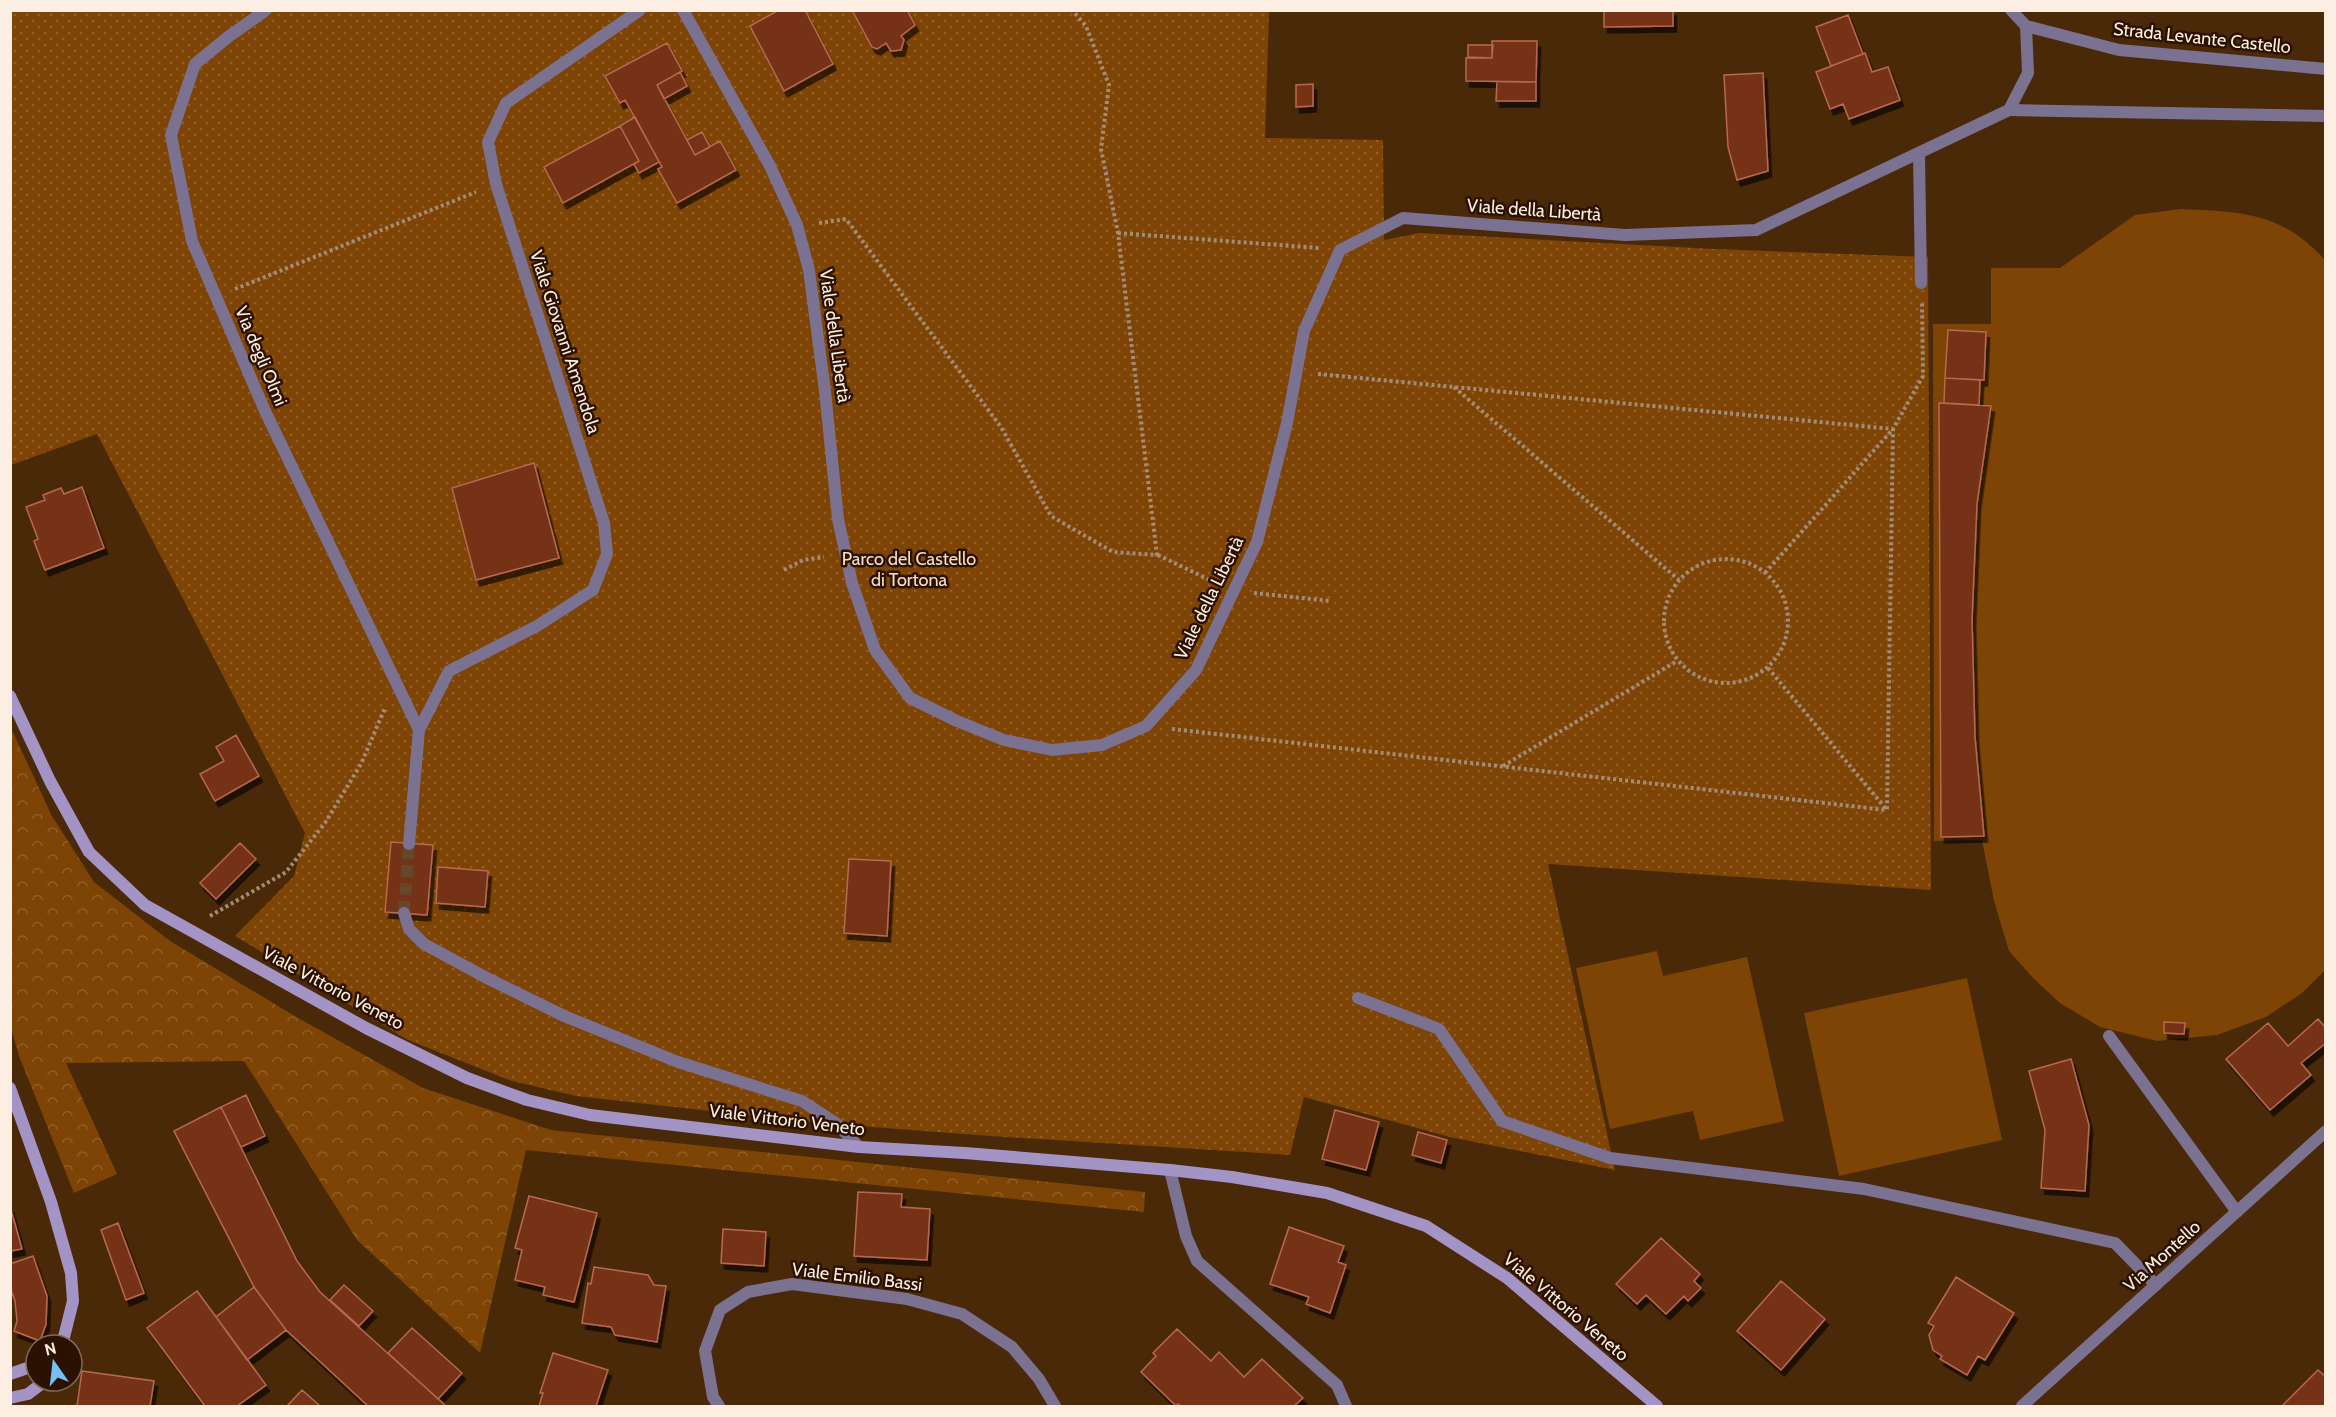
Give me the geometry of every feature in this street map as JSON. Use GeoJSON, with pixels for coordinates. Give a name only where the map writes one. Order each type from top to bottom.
{"type":"FeatureCollection","features":[{"type":"Feature","properties":{"kind":"street","name":"Via degli Olmi"},"geometry":{"type":"LineString","coordinates":[[266,10],[195,64],[171,135],[192,241],[265,411],[419,730]]}},
{"type":"Feature","properties":{"kind":"street","name":"Viale Giovanni Amendola"},"geometry":{"type":"LineString","coordinates":[[419,730],[449,671],[537,626],[593,590],[607,554],[604,523],[496,184],[488,142],[506,103],[640,10]]}},
{"type":"Feature","properties":{"kind":"street","name":"Viale della Libertà"},"geometry":{"type":"LineString","coordinates":[[683,10],[770,166],[797,225],[809,270],[825,391],[838,519],[852,583],[875,650],[910,698],[957,721],[1004,740],[1052,750],[1102,745],[1146,726],[1196,670],[1257,542],[1287,423],[1304,331],[1340,250],[1403,219],[1625,235],[1756,230],[2009,110]]}},
{"type":"Feature","properties":{"kind":"street"},"geometry":{"type":"LineString","coordinates":[[2012,10],[2026,26],[2028,73],[2009,110],[2325,116]]}},
{"type":"Feature","properties":{"kind":"street","name":"Strada Levante Castello"},"geometry":{"type":"LineString","coordinates":[[2026,26],[2119,50],[2325,69]]}},
{"type":"Feature","properties":{"kind":"street"},"geometry":{"type":"LineString","coordinates":[[1919,153],[1921,283]]}},
{"type":"Feature","properties":{"kind":"street","name":"Viale Vittorio Veneto"},"geometry":{"type":"LineString","coordinates":[[10,696],[50,781],[89,852],[145,905],[366,1028],[467,1078],[527,1100],[590,1115],[859,1147],[965,1153],[1170,1170],[1232,1177],[1327,1193],[1426,1226],[1507,1278],[1657,1407]]}},
{"type":"Feature","properties":{"kind":"street"},"geometry":{"type":"LineString","coordinates":[[409,844],[419,730]]}},
{"type":"Feature","properties":{"kind":"street"},"geometry":{"type":"LineString","coordinates":[[404,913],[409,929],[424,944],[484,977],[564,1016],[678,1062],[802,1101],[837,1124],[859,1147]]}},
{"type":"Feature","properties":{"kind":"street"},"geometry":{"type":"LineString","coordinates":[[1358,998],[1439,1029],[1502,1121],[1610,1158],[1864,1189],[2115,1243],[2156,1285]]}},
{"type":"Feature","properties":{"kind":"street"},"geometry":{"type":"LineString","coordinates":[[2109,1036],[2237,1212]]}},
{"type":"Feature","properties":{"kind":"street"},"geometry":{"type":"LineString","coordinates":[[10,1088],[51,1202],[70,1274],[73,1301],[65,1333]]}},
{"type":"Feature","properties":{"kind":"street","name":"Via Montello"},"geometry":{"type":"LineString","coordinates":[[2022,1407],[2325,1131]]}},
{"type":"Feature","properties":{"kind":"street"},"geometry":{"type":"LineString","coordinates":[[1170,1170],[1186,1236],[1197,1261],[1337,1385],[1346,1407]]}},
{"type":"Feature","properties":{"kind":"street","name":"Viale Emilio Bassi"},"geometry":{"type":"LineString","coordinates":[[719,1407],[713,1396],[705,1351],[720,1310],[748,1292],[792,1284],[907,1299],[962,1314],[1012,1347],[1040,1379],[1055,1407]]}},
{"type":"Feature","properties":{"kind":"street"},"geometry":{"type":"LineString","coordinates":[[10,1398],[29,1393]]}},
{"type":"Feature","properties":{"kind":"path"},"geometry":{"type":"LineString","coordinates":[[1072,10],[1086,27],[1109,85],[1101,149],[1118,233],[1158,555]]}},
{"type":"Feature","properties":{"kind":"path"},"geometry":{"type":"LineString","coordinates":[[216,297],[496,184]]}},
{"type":"Feature","properties":{"kind":"path"},"geometry":{"type":"LineString","coordinates":[[797,225],[846,219],[1001,427],[1051,516],[1113,552],[1158,555],[1233,591],[1331,601]]}},
{"type":"Feature","properties":{"kind":"path"},"geometry":{"type":"LineString","coordinates":[[1118,233],[1340,250]]}},
{"type":"Feature","properties":{"kind":"path"},"geometry":{"type":"LineString","coordinates":[[1765,573],[1893,429],[1923,376],[1921,283]]}},
{"type":"Feature","properties":{"kind":"path"},"geometry":{"type":"LineString","coordinates":[[1297,372],[1893,429]]}},
{"type":"Feature","properties":{"kind":"path"},"geometry":{"type":"LineString","coordinates":[[1454,387],[1678,580]]}},
{"type":"Feature","properties":{"kind":"path"},"geometry":{"type":"LineString","coordinates":[[1887,810],[1893,429]]}},
{"type":"Feature","properties":{"kind":"path"},"geometry":{"type":"LineString","coordinates":[[784,570],[802,560],[846,555]]}},
{"type":"Feature","properties":{"kind":"path"},"geometry":{"type":"LineString","coordinates":[[1730,559],[1749,563],[1765,573],[1778,586],[1785,602],[1788,620],[1786,638],[1779,654],[1768,668],[1750,679],[1731,683],[1711,682],[1692,674],[1677,661],[1668,646],[1663,629],[1664,611],[1669,595],[1678,580],[1693,568],[1711,561],[1730,559]]}},
{"type":"Feature","properties":{"kind":"path"},"geometry":{"type":"LineString","coordinates":[[1502,766],[1677,661]]}},
{"type":"Feature","properties":{"kind":"path"},"geometry":{"type":"LineString","coordinates":[[1768,668],[1887,810]]}},
{"type":"Feature","properties":{"kind":"path"},"geometry":{"type":"LineString","coordinates":[[187,928],[286,872],[326,823],[362,764],[396,682]]}},
{"type":"Feature","properties":{"kind":"path"},"geometry":{"type":"LineString","coordinates":[[1146,726],[1887,810]]}},
{"type":"Feature","properties":{"kind":"green space","name":"Parco del Castello di Tortona"},"geometry":{"type":"Polygon","coordinates":[[[11,11],[1269,11],[1265,138],[1383,140],[1384,240],[1420,233],[1714,249],[1928,257],[1931,890],[1548,864],[1615,1170],[1450,1137],[1304,1097],[1290,1155],[991,1136],[819,1123],[576,1096],[512,1081],[408,1040],[235,936],[294,876],[305,833],[97,434],[11,465],[11,11]]]}},
{"type":"Feature","properties":{"kind":"green space"},"geometry":{"type":"Polygon","coordinates":[[[2181,209],[2223,211],[2260,218],[2277,224],[2309,244],[2325,260],[2325,970],[2302,993],[2266,1017],[2217,1035],[2157,1041],[2100,1027],[2060,1003],[2009,951],[1994,901],[1982,840],[1934,841],[1933,324],[1991,324],[1991,268],[2060,268],[2135,215],[2181,209]]]}},
{"type":"Feature","properties":{"kind":"green space"},"geometry":{"type":"Polygon","coordinates":[[[10,726],[52,816],[94,882],[170,941],[293,1015],[423,1088],[551,1130],[1145,1192],[1144,1212],[526,1150],[480,1353],[357,1240],[244,1061],[66,1063],[117,1174],[74,1193],[19,1056],[11,1028],[10,726]]]}},
{"type":"Feature","properties":{"kind":"green space"},"geometry":{"type":"Polygon","coordinates":[[[1657,951],[1663,976],[1747,957],[1784,1121],[1700,1140],[1693,1111],[1610,1129],[1576,968],[1657,951]]]}},
{"type":"Feature","properties":{"kind":"green space"},"geometry":{"type":"Polygon","coordinates":[[[1967,978],[2002,1140],[1839,1176],[1804,1013],[1967,978]]]}},
{"type":"Feature","properties":{"kind":"building"},"geometry":{"type":"Polygon","coordinates":[[[779,10],[805,10],[833,64],[784,91],[750,26],[779,10]]]}},
{"type":"Feature","properties":{"kind":"building"},"geometry":{"type":"Polygon","coordinates":[[[852,10],[907,10],[915,25],[901,36],[904,40],[901,50],[891,51],[886,43],[877,49],[872,47],[852,10]]]}},
{"type":"Feature","properties":{"kind":"building"},"geometry":{"type":"Polygon","coordinates":[[[1604,10],[1673,10],[1673,26],[1604,27],[1604,10]]]}},
{"type":"Feature","properties":{"kind":"building"},"geometry":{"type":"Polygon","coordinates":[[[1848,15],[1863,54],[1831,66],[1816,27],[1848,15]]]}},
{"type":"Feature","properties":{"kind":"building"},"geometry":{"type":"Polygon","coordinates":[[[1492,41],[1537,41],[1536,82],[1466,81],[1466,58],[1492,58],[1492,41]]]}},
{"type":"Feature","properties":{"kind":"building"},"geometry":{"type":"Polygon","coordinates":[[[667,43],[682,71],[657,85],[695,155],[720,141],[736,170],[677,203],[658,169],[662,167],[625,100],[620,103],[605,76],[667,43]]]}},
{"type":"Feature","properties":{"kind":"building"},"geometry":{"type":"Polygon","coordinates":[[[1468,45],[1493,45],[1492,58],[1468,57],[1468,45]]]}},
{"type":"Feature","properties":{"kind":"building"},"geometry":{"type":"Polygon","coordinates":[[[1865,53],[1872,72],[1888,67],[1900,100],[1849,119],[1843,104],[1830,109],[1816,72],[1865,53]]]}},
{"type":"Feature","properties":{"kind":"building"},"geometry":{"type":"Polygon","coordinates":[[[680,72],[687,86],[664,99],[657,85],[680,72]]]}},
{"type":"Feature","properties":{"kind":"building"},"geometry":{"type":"Polygon","coordinates":[[[1763,73],[1768,171],[1737,180],[1728,147],[1724,75],[1763,73]]]}},
{"type":"Feature","properties":{"kind":"building"},"geometry":{"type":"Polygon","coordinates":[[[1497,82],[1536,82],[1536,101],[1496,101],[1497,82]]]}},
{"type":"Feature","properties":{"kind":"building"},"geometry":{"type":"Polygon","coordinates":[[[1313,84],[1313,106],[1296,107],[1296,85],[1313,84]]]}},
{"type":"Feature","properties":{"kind":"building"},"geometry":{"type":"Polygon","coordinates":[[[635,117],[659,162],[639,173],[634,164],[639,161],[620,126],[635,117]]]}},
{"type":"Feature","properties":{"kind":"building"},"geometry":{"type":"Polygon","coordinates":[[[620,126],[639,161],[563,203],[544,167],[620,126]]]}},
{"type":"Feature","properties":{"kind":"building"},"geometry":{"type":"Polygon","coordinates":[[[702,132],[710,147],[695,155],[687,140],[702,132]]]}},
{"type":"Feature","properties":{"kind":"building"},"geometry":{"type":"Polygon","coordinates":[[[1948,330],[1986,332],[1984,380],[1945,378],[1948,330]]]}},
{"type":"Feature","properties":{"kind":"building"},"geometry":{"type":"Polygon","coordinates":[[[1945,378],[1980,380],[1979,405],[1944,403],[1945,378]]]}},
{"type":"Feature","properties":{"kind":"building"},"geometry":{"type":"Polygon","coordinates":[[[1939,403],[1991,406],[1977,504],[1972,620],[1975,737],[1984,836],[1941,837],[1939,403]]]}},
{"type":"Feature","properties":{"kind":"building"},"geometry":{"type":"Polygon","coordinates":[[[534,463],[559,558],[476,580],[452,488],[534,463]]]}},
{"type":"Feature","properties":{"kind":"building"},"geometry":{"type":"Polygon","coordinates":[[[82,487],[104,548],[45,570],[34,541],[38,539],[26,507],[45,500],[43,495],[61,488],[64,494],[82,487]]]}},
{"type":"Feature","properties":{"kind":"building"},"geometry":{"type":"Polygon","coordinates":[[[236,735],[259,776],[215,801],[200,774],[224,761],[216,747],[236,735]]]}},
{"type":"Feature","properties":{"kind":"building"},"geometry":{"type":"Polygon","coordinates":[[[391,842],[433,845],[427,915],[385,912],[391,842]]]}},
{"type":"Feature","properties":{"kind":"building"},"geometry":{"type":"Polygon","coordinates":[[[240,843],[256,859],[216,899],[200,883],[240,843]]]}},
{"type":"Feature","properties":{"kind":"building"},"geometry":{"type":"Polygon","coordinates":[[[849,859],[891,861],[887,936],[844,933],[849,859]]]}},
{"type":"Feature","properties":{"kind":"building"},"geometry":{"type":"Polygon","coordinates":[[[438,867],[488,871],[485,907],[436,903],[438,867]]]}},
{"type":"Feature","properties":{"kind":"building"},"geometry":{"type":"Polygon","coordinates":[[[2318,1019],[2326,1028],[2326,1043],[2301,1063],[2311,1075],[2270,1110],[2226,1059],[2268,1023],[2288,1046],[2318,1019]]]}},
{"type":"Feature","properties":{"kind":"building"},"geometry":{"type":"Polygon","coordinates":[[[2164,1022],[2185,1023],[2184,1034],[2164,1033],[2164,1022]]]}},
{"type":"Feature","properties":{"kind":"building"},"geometry":{"type":"Polygon","coordinates":[[[2071,1059],[2089,1125],[2085,1191],[2041,1188],[2045,1130],[2029,1071],[2071,1059]]]}},
{"type":"Feature","properties":{"kind":"building"},"geometry":{"type":"Polygon","coordinates":[[[246,1095],[265,1136],[241,1147],[221,1107],[246,1095]]]}},
{"type":"Feature","properties":{"kind":"building"},"geometry":{"type":"Polygon","coordinates":[[[221,1107],[297,1261],[320,1292],[446,1406],[368,1406],[286,1330],[254,1287],[174,1131],[221,1107]]]}},
{"type":"Feature","properties":{"kind":"building"},"geometry":{"type":"Polygon","coordinates":[[[1335,1110],[1379,1122],[1366,1170],[1322,1159],[1335,1110]]]}},
{"type":"Feature","properties":{"kind":"building"},"geometry":{"type":"Polygon","coordinates":[[[1418,1132],[1447,1140],[1441,1163],[1412,1155],[1418,1132]]]}},
{"type":"Feature","properties":{"kind":"building"},"geometry":{"type":"Polygon","coordinates":[[[858,1192],[902,1194],[901,1207],[930,1209],[927,1260],[854,1256],[858,1192]]]}},
{"type":"Feature","properties":{"kind":"building"},"geometry":{"type":"Polygon","coordinates":[[[529,1196],[597,1213],[574,1302],[543,1295],[545,1287],[515,1280],[522,1250],[515,1248],[529,1196]]]}},
{"type":"Feature","properties":{"kind":"building"},"geometry":{"type":"Polygon","coordinates":[[[10,1206],[22,1249],[10,1251],[10,1206]]]}},
{"type":"Feature","properties":{"kind":"building"},"geometry":{"type":"Polygon","coordinates":[[[118,1223],[144,1293],[126,1300],[101,1230],[118,1223]]]}},
{"type":"Feature","properties":{"kind":"building"},"geometry":{"type":"Polygon","coordinates":[[[1289,1227],[1344,1246],[1338,1262],[1346,1265],[1330,1313],[1306,1304],[1309,1297],[1270,1284],[1289,1227]]]}},
{"type":"Feature","properties":{"kind":"building"},"geometry":{"type":"Polygon","coordinates":[[[723,1229],[766,1232],[764,1266],[721,1263],[723,1229]]]}},
{"type":"Feature","properties":{"kind":"building"},"geometry":{"type":"Polygon","coordinates":[[[1661,1238],[1700,1274],[1694,1281],[1701,1288],[1688,1301],[1684,1296],[1666,1314],[1646,1295],[1637,1304],[1616,1284],[1661,1238]]]}},
{"type":"Feature","properties":{"kind":"building"},"geometry":{"type":"Polygon","coordinates":[[[33,1256],[47,1296],[46,1324],[43,1333],[24,1333],[24,1335],[14,1331],[17,1321],[15,1301],[10,1287],[10,1264],[33,1256]]]}},
{"type":"Feature","properties":{"kind":"building"},"geometry":{"type":"Polygon","coordinates":[[[594,1267],[648,1275],[654,1285],[666,1286],[657,1342],[615,1335],[611,1327],[582,1323],[588,1283],[591,1284],[594,1267]]]}},
{"type":"Feature","properties":{"kind":"building"},"geometry":{"type":"Polygon","coordinates":[[[1956,1277],[2014,1313],[1985,1360],[1978,1356],[1967,1375],[1940,1359],[1942,1356],[1933,1350],[1929,1335],[1934,1326],[1928,1323],[1956,1277]]]}},
{"type":"Feature","properties":{"kind":"building"},"geometry":{"type":"Polygon","coordinates":[[[1781,1281],[1825,1319],[1781,1370],[1737,1331],[1781,1281]]]}},
{"type":"Feature","properties":{"kind":"building"},"geometry":{"type":"Polygon","coordinates":[[[344,1285],[373,1311],[359,1326],[330,1300],[344,1285]]]}},
{"type":"Feature","properties":{"kind":"building"},"geometry":{"type":"Polygon","coordinates":[[[254,1287],[286,1330],[247,1360],[216,1317],[254,1287]]]}},
{"type":"Feature","properties":{"kind":"building"},"geometry":{"type":"Polygon","coordinates":[[[197,1291],[266,1385],[237,1406],[205,1406],[147,1328],[197,1291]]]}},
{"type":"Feature","properties":{"kind":"building"},"geometry":{"type":"Polygon","coordinates":[[[412,1328],[462,1373],[438,1399],[388,1353],[412,1328]]]}},
{"type":"Feature","properties":{"kind":"building"},"geometry":{"type":"Polygon","coordinates":[[[1177,1329],[1211,1361],[1219,1352],[1244,1377],[1262,1359],[1303,1398],[1294,1406],[1181,1406],[1178,1404],[1176,1406],[1141,1372],[1156,1356],[1153,1353],[1177,1329]]]}},
{"type":"Feature","properties":{"kind":"building"},"geometry":{"type":"Polygon","coordinates":[[[553,1353],[608,1370],[596,1406],[539,1406],[543,1393],[540,1393],[553,1353]]]}},
{"type":"Feature","properties":{"kind":"building"},"geometry":{"type":"Polygon","coordinates":[[[2318,1370],[2326,1377],[2326,1406],[2282,1406],[2318,1370]]]}},
{"type":"Feature","properties":{"kind":"building"},"geometry":{"type":"Polygon","coordinates":[[[84,1371],[154,1381],[150,1406],[77,1406],[79,1393],[84,1393],[84,1371]]]}},
{"type":"Feature","properties":{"kind":"building"},"geometry":{"type":"Polygon","coordinates":[[[302,1390],[320,1406],[287,1406],[302,1390]]]}},
{"type":"Feature","properties":{"kind":"tunnel"},"geometry":{"type":"LineString","coordinates":[[404,913],[409,844]]}}]}
